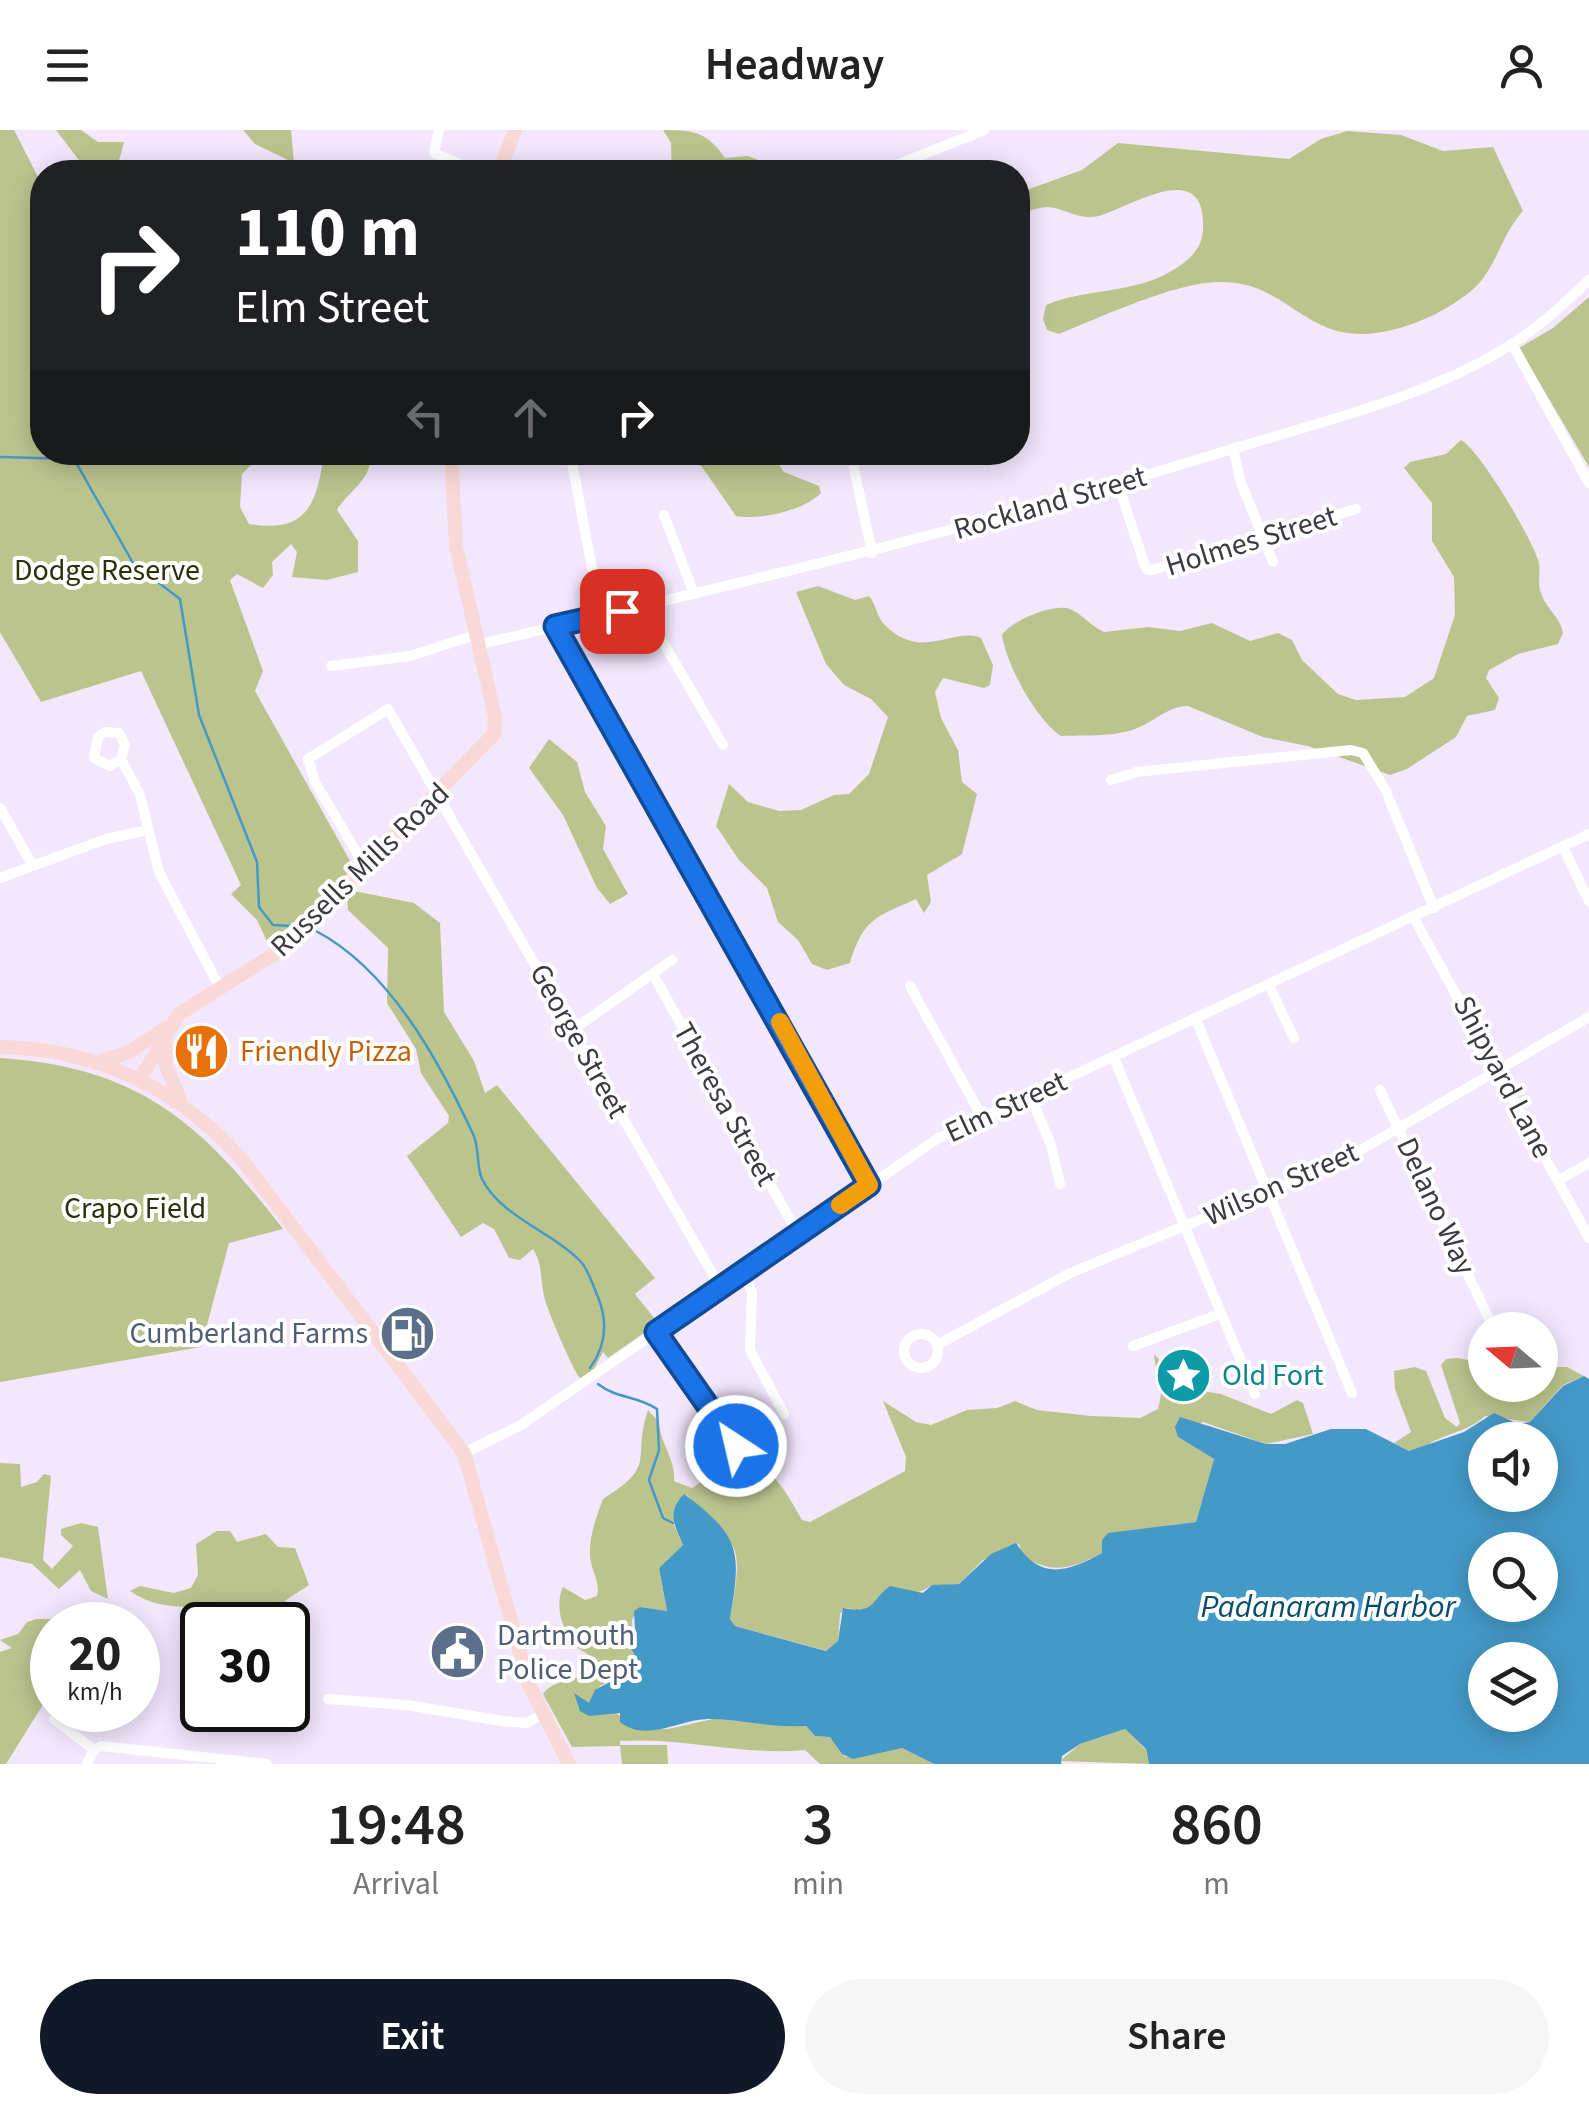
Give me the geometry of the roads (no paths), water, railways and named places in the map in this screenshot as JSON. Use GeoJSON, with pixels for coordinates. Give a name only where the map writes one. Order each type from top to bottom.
{"type":"FeatureCollection","features":[{"type":"Feature","properties":{"kind":"main road"},"geometry":{"type":"LineString","coordinates":[[504,160],[515,130]]}},
{"type":"Feature","properties":{"kind":"main road","name":"Russells Mills Road"},"geometry":{"type":"LineString","coordinates":[[140,1079],[168,1029],[185,1009],[280,952],[485,747],[495,729],[454,534],[451,465]]}},
{"type":"Feature","properties":{"kind":"main road"},"geometry":{"type":"LineString","coordinates":[[98,1062],[136,1048],[168,1029]]}},
{"type":"Feature","properties":{"kind":"main road"},"geometry":{"type":"LineString","coordinates":[[168,1029],[168,1072],[182,1104]]}},
{"type":"Feature","properties":{"kind":"main road"},"geometry":{"type":"LineString","coordinates":[[0,1047],[45,1050],[98,1062],[140,1079],[182,1104],[247,1166],[464,1454],[518,1651],[541,1715],[570,1764]]}},
{"type":"Feature","properties":{"kind":"street"},"geometry":{"type":"LineString","coordinates":[[439,130],[434,153],[450,160]]}},
{"type":"Feature","properties":{"kind":"street"},"geometry":{"type":"LineString","coordinates":[[909,160],[984,130]]}},
{"type":"Feature","properties":{"kind":"street","name":"Rockland Street"},"geometry":{"type":"LineString","coordinates":[[331,666],[410,656],[601,616],[872,553],[1118,484],[1421,387],[1512,344],[1589,280]]}},
{"type":"Feature","properties":{"kind":"street"},"geometry":{"type":"LineString","coordinates":[[1512,344],[1589,483]]}},
{"type":"Feature","properties":{"kind":"street"},"geometry":{"type":"LineString","coordinates":[[1233,448],[1240,480],[1273,562]]}},
{"type":"Feature","properties":{"kind":"street"},"geometry":{"type":"LineString","coordinates":[[572,465],[601,616]]}},
{"type":"Feature","properties":{"kind":"street"},"geometry":{"type":"LineString","coordinates":[[854,468],[872,553]]}},
{"type":"Feature","properties":{"kind":"street","name":"Holmes Street"},"geometry":{"type":"LineString","coordinates":[[1118,484],[1146,569],[1356,509]]}},
{"type":"Feature","properties":{"kind":"street"},"geometry":{"type":"LineString","coordinates":[[664,515],[694,594]]}},
{"type":"Feature","properties":{"kind":"street"},"geometry":{"type":"LineString","coordinates":[[642,606],[724,745]]}},
{"type":"Feature","properties":{"kind":"street"},"geometry":{"type":"LineString","coordinates":[[555,626],[869,1185]]}},
{"type":"Feature","properties":{"kind":"street","name":"George Street"},"geometry":{"type":"LineString","coordinates":[[366,868],[315,782],[308,759],[388,709],[720,1288]]}},
{"type":"Feature","properties":{"kind":"street"},"geometry":{"type":"LineString","coordinates":[[1111,780],[1136,772],[1350,750],[1371,762],[1434,908]]}},
{"type":"Feature","properties":{"kind":"street"},"geometry":{"type":"LineString","coordinates":[[122,759],[134,778],[159,872],[220,988]]}},
{"type":"Feature","properties":{"kind":"street"},"geometry":{"type":"LineString","coordinates":[[0,808],[33,866]]}},
{"type":"Feature","properties":{"kind":"street"},"geometry":{"type":"LineString","coordinates":[[0,878],[106,839],[148,830]]}},
{"type":"Feature","properties":{"kind":"street","name":"Elm Street"},"geometry":{"type":"LineString","coordinates":[[464,1454],[522,1425],[937,1138],[1589,834]]}},
{"type":"Feature","properties":{"kind":"street"},"geometry":{"type":"LineString","coordinates":[[1563,847],[1589,901]]}},
{"type":"Feature","properties":{"kind":"street","name":"Shipyard Lane"},"geometry":{"type":"LineString","coordinates":[[1414,918],[1589,1238]]}},
{"type":"Feature","properties":{"kind":"street"},"geometry":{"type":"LineString","coordinates":[[574,1029],[672,960]]}},
{"type":"Feature","properties":{"kind":"street","name":"Theresa Street"},"geometry":{"type":"LineString","coordinates":[[653,974],[798,1234]]}},
{"type":"Feature","properties":{"kind":"street"},"geometry":{"type":"LineString","coordinates":[[1269,985],[1294,1038]]}},
{"type":"Feature","properties":{"kind":"street"},"geometry":{"type":"LineString","coordinates":[[910,986],[982,1118]]}},
{"type":"Feature","properties":{"kind":"street","name":"Wilson Street"},"geometry":{"type":"LineString","coordinates":[[937,1345],[1070,1273],[1340,1162],[1589,1017]]}},
{"type":"Feature","properties":{"kind":"street"},"geometry":{"type":"LineString","coordinates":[[1196,1020],[1352,1393]]}},
{"type":"Feature","properties":{"kind":"street"},"geometry":{"type":"LineString","coordinates":[[1114,1058],[1255,1394]]}},
{"type":"Feature","properties":{"kind":"street","name":"Delano Way"},"geometry":{"type":"LineString","coordinates":[[1380,1090],[1485,1312]]}},
{"type":"Feature","properties":{"kind":"street"},"geometry":{"type":"LineString","coordinates":[[1030,1096],[1060,1184]]}},
{"type":"Feature","properties":{"kind":"street"},"geometry":{"type":"LineString","coordinates":[[1559,1180],[1589,1163]]}},
{"type":"Feature","properties":{"kind":"street"},"geometry":{"type":"LineString","coordinates":[[742,1272],[752,1292],[750,1350],[784,1414]]}},
{"type":"Feature","properties":{"kind":"street"},"geometry":{"type":"LineString","coordinates":[[1133,1346],[1220,1314]]}},
{"type":"Feature","properties":{"kind":"street"},"geometry":{"type":"LineString","coordinates":[[656,1332],[736,1446]]}},
{"type":"Feature","properties":{"kind":"street"},"geometry":{"type":"LineString","coordinates":[[328,1699],[408,1705],[514,1722],[527,1722],[541,1715]]}},
{"type":"Feature","properties":{"kind":"street"},"geometry":{"type":"LineString","coordinates":[[71,1732],[94,1750]]}},
{"type":"Feature","properties":{"kind":"street"},"geometry":{"type":"LineString","coordinates":[[86,1764],[101,1746],[267,1764]]}},
{"type":"Feature","properties":{"kind":"water","name":"Padanaram Harbor"},"geometry":{"type":"Polygon","coordinates":[[[1584,1376],[1589,1379],[1589,1764],[1149,1764],[1146,1749],[1125,1729],[1080,1744],[1062,1756],[1061,1764],[934,1764],[902,1748],[853,1759],[842,1754],[830,1737],[815,1736],[806,1726],[701,1719],[642,1731],[620,1722],[620,1713],[589,1716],[580,1711],[574,1693],[589,1703],[595,1690],[617,1678],[621,1665],[634,1654],[627,1638],[635,1630],[634,1611],[640,1607],[667,1611],[659,1568],[683,1545],[673,1514],[684,1494],[717,1522],[733,1548],[736,1577],[730,1619],[735,1626],[826,1651],[838,1641],[843,1608],[867,1608],[890,1586],[923,1593],[932,1585],[959,1584],[991,1554],[1016,1543],[1034,1563],[1044,1568],[1065,1568],[1102,1553],[1102,1540],[1108,1533],[1196,1522],[1214,1459],[1178,1437],[1175,1427],[1180,1417],[1266,1444],[1285,1444],[1331,1429],[1366,1429],[1409,1451],[1468,1429],[1468,1512],[1558,1512],[1558,1422],[1530,1422],[1548,1402],[1558,1402],[1558,1391],[1584,1376]]]}},
{"type":"Feature","properties":{"kind":"water","name":"Padanaram Harbor"},"geometry":{"type":"Polygon","coordinates":[[[1494,1413],[1514,1422],[1480,1422],[1494,1413]]]}},
{"type":"Feature","properties":{"kind":"waterway"},"geometry":{"type":"LineString","coordinates":[[0,457],[30,458]]}},
{"type":"Feature","properties":{"kind":"waterway"},"geometry":{"type":"LineString","coordinates":[[77,465],[133,563],[180,599],[199,715],[257,862],[259,907],[273,925],[293,926]]}},
{"type":"Feature","properties":{"kind":"waterway"},"geometry":{"type":"LineString","coordinates":[[316,931],[367,969],[428,1048],[473,1134],[480,1174],[491,1192],[584,1266],[598,1297],[604,1325],[602,1342],[590,1368]]}},
{"type":"Feature","properties":{"kind":"waterway"},"geometry":{"type":"LineString","coordinates":[[598,1384],[657,1409],[659,1450],[649,1480],[663,1518],[673,1523]]}},
{"type":"Feature","properties":{"kind":"place","name":"Friendly Pizza"},"geometry":{"type":"Point","coordinates":[201,1051]}},
{"type":"Feature","properties":{"kind":"place","name":"Cumberland Farms"},"geometry":{"type":"Point","coordinates":[407,1333]}},
{"type":"Feature","properties":{"kind":"place","name":"Old Fort"},"geometry":{"type":"Point","coordinates":[1183,1375]}},
{"type":"Feature","properties":{"kind":"place","name":"Dartmouth Police Dept"},"geometry":{"type":"Point","coordinates":[458,1652]}},
{"type":"Feature","properties":{"kind":"park label","name":"Dodge Reserve"},"geometry":{"type":"Point","coordinates":[107,570]}},
{"type":"Feature","properties":{"kind":"park label","name":"Crapo Field"},"geometry":{"type":"Point","coordinates":[135,1208]}}]}
